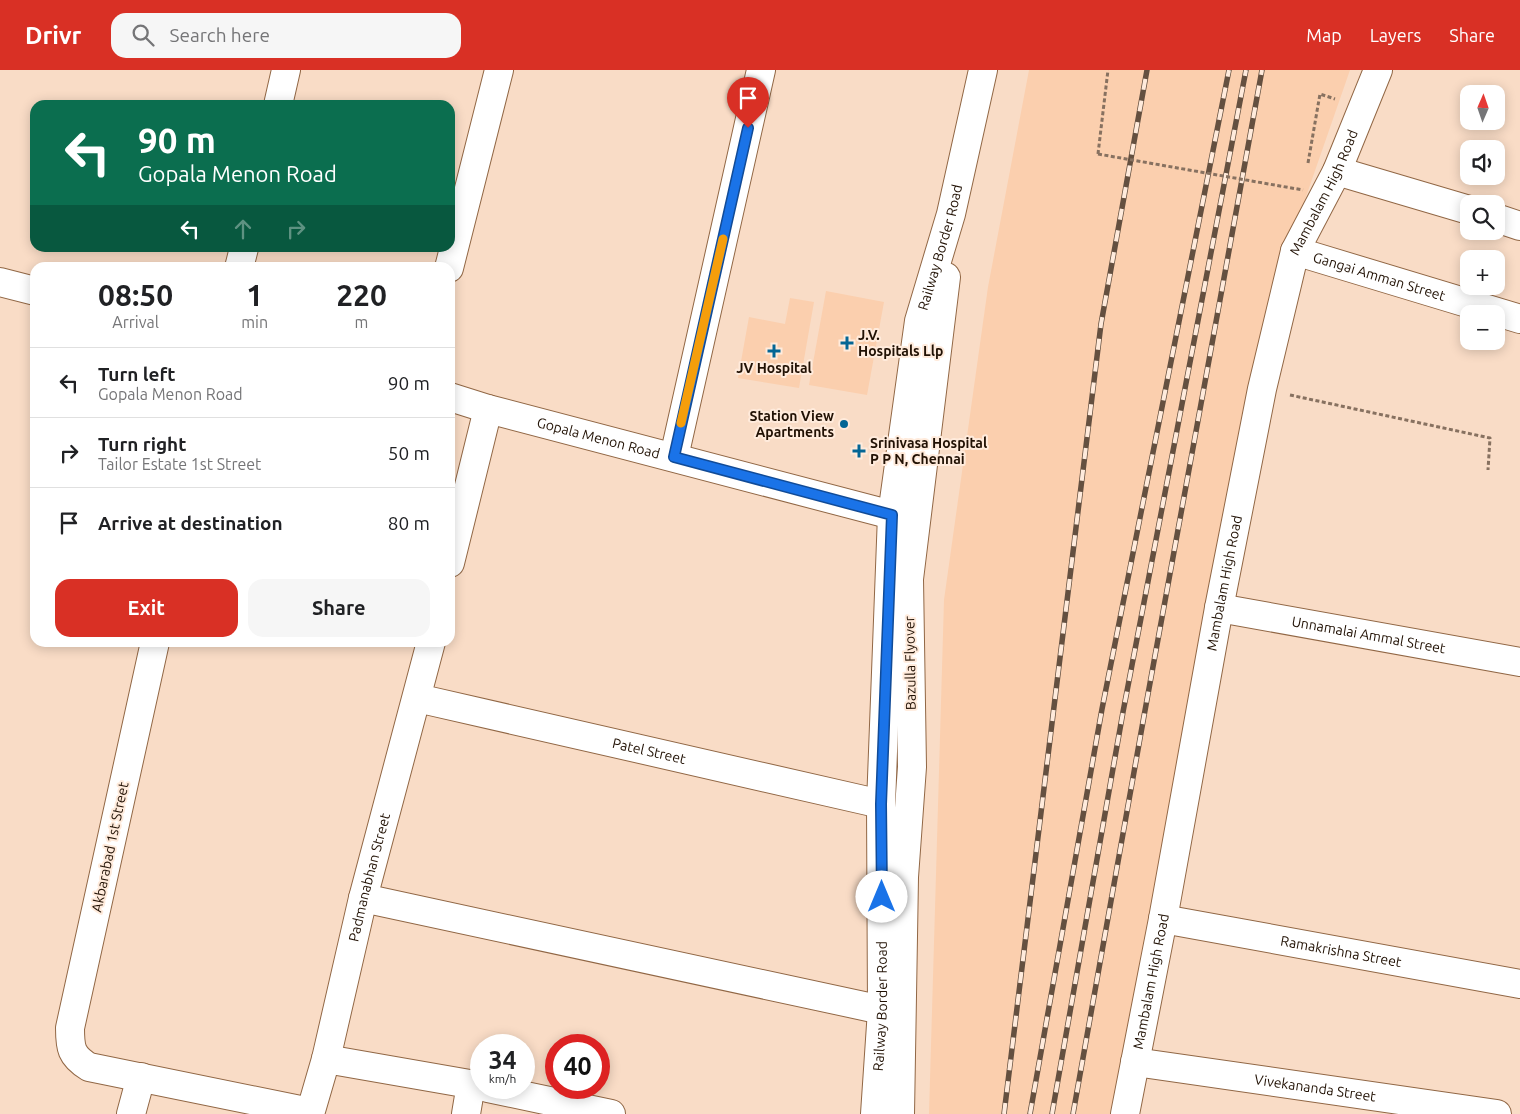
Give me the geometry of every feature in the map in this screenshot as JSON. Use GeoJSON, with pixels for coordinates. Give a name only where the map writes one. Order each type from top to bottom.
{"type":"FeatureCollection","features":[{"type":"Feature","properties":{"kind":"street"},"geometry":{"type":"LineString","coordinates":[[279,100],[286,70]]}},
{"type":"Feature","properties":{"kind":"street"},"geometry":{"type":"LineString","coordinates":[[455,244],[499,70]]}},
{"type":"Feature","properties":{"kind":"street"},"geometry":{"type":"LineString","coordinates":[[674,457],[761,70]]}},
{"type":"Feature","properties":{"kind":"street","name":"Railway Border Road"},"geometry":{"type":"LineString","coordinates":[[875,1114],[882,1010],[881,804],[892,515],[920,321],[951,214],[983,70]]}},
{"type":"Feature","properties":{"kind":"street","name":"Mambalam High Road"},"geometry":{"type":"LineString","coordinates":[[1125,1114],[1163,919],[1218,608],[1262,389],[1295,250],[1337,172],[1378,70]]}},
{"type":"Feature","properties":{"kind":"street"},"geometry":{"type":"LineString","coordinates":[[1337,172],[1460,207]]}},
{"type":"Feature","properties":{"kind":"street","name":"Bazulla Flyover"},"geometry":{"type":"LineString","coordinates":[[900,1114],[904,877],[912,767],[909,579],[945,284],[951,214]]}},
{"type":"Feature","properties":{"kind":"street"},"geometry":{"type":"LineString","coordinates":[[1505,221],[1520,226]]}},
{"type":"Feature","properties":{"kind":"street","name":"Gangai Amman Street"},"geometry":{"type":"LineString","coordinates":[[1295,250],[1520,319]]}},
{"type":"Feature","properties":{"kind":"street"},"geometry":{"type":"LineString","coordinates":[[0,282],[30,290]]}},
{"type":"Feature","properties":{"kind":"street","name":"Gopala Menon Road"},"geometry":{"type":"LineString","coordinates":[[455,399],[488,409],[892,515]]}},
{"type":"Feature","properties":{"kind":"street"},"geometry":{"type":"LineString","coordinates":[[455,543],[488,409]]}},
{"type":"Feature","properties":{"kind":"street","name":"Unnamalai Ammal Street"},"geometry":{"type":"LineString","coordinates":[[1218,608],[1520,662]]}},
{"type":"Feature","properties":{"kind":"street","name":"Akbarabad 1st Street"},"geometry":{"type":"LineString","coordinates":[[141,1077],[89,1067],[78,1060],[72,1051],[70,1028],[154,647]]}},
{"type":"Feature","properties":{"kind":"street","name":"Padmanabhan Street"},"geometry":{"type":"LineString","coordinates":[[310,1113],[326,1059],[363,898],[430,647]]}},
{"type":"Feature","properties":{"kind":"street","name":"Patel Street"},"geometry":{"type":"LineString","coordinates":[[417,698],[881,804]]}},
{"type":"Feature","properties":{"kind":"street"},"geometry":{"type":"LineString","coordinates":[[363,898],[882,1010]]}},
{"type":"Feature","properties":{"kind":"street","name":"Ramakrishna Street"},"geometry":{"type":"LineString","coordinates":[[1163,919],[1520,984]]}},
{"type":"Feature","properties":{"kind":"street"},"geometry":{"type":"LineString","coordinates":[[326,1059],[470,1084]]}},
{"type":"Feature","properties":{"kind":"street","name":"Vivekananda Street"},"geometry":{"type":"LineString","coordinates":[[1135,1062],[1497,1114]]}},
{"type":"Feature","properties":{"kind":"street"},"geometry":{"type":"LineString","coordinates":[[131,1114],[141,1077],[310,1113]]}},
{"type":"Feature","properties":{"kind":"street"},"geometry":{"type":"LineString","coordinates":[[535,1098],[611,1114]]}},
{"type":"Feature","properties":{"kind":"street"},"geometry":{"type":"LineString","coordinates":[[466,1114],[474,1099]]}},
{"type":"Feature","properties":{"kind":"path"},"geometry":{"type":"LineString","coordinates":[[1108,70],[1098,154],[1303,190],[1305,181]]}},
{"type":"Feature","properties":{"kind":"path"},"geometry":{"type":"LineString","coordinates":[[1306,171],[1320,94]]}},
{"type":"Feature","properties":{"kind":"path"},"geometry":{"type":"LineString","coordinates":[[1262,389],[1490,438],[1488,470]]}},
{"type":"Feature","properties":{"kind":"shaded area"},"geometry":{"type":"Polygon","coordinates":[[[1029,70],[1350,70],[1268,306],[1116,1114],[929,1114],[944,600],[988,287],[1029,70]]]}},
{"type":"Feature","properties":{"kind":"shaded area","name":"J.V. Hospitals Llp"},"geometry":{"type":"Polygon","coordinates":[[[826,291],[884,302],[867,395],[809,385],[826,291]]]}},
{"type":"Feature","properties":{"kind":"shaded area","name":"JV Hospital"},"geometry":{"type":"Polygon","coordinates":[[[790,298],[814,302],[799,388],[738,378],[749,317],[785,324],[790,298]]]}},
{"type":"Feature","properties":{"kind":"railway"},"geometry":{"type":"LineString","coordinates":[[1004,1114],[1101,324],[1147,70]]}},
{"type":"Feature","properties":{"kind":"railway"},"geometry":{"type":"LineString","coordinates":[[1030,1114],[1102,709],[1229,70]]}},
{"type":"Feature","properties":{"kind":"railway"},"geometry":{"type":"LineString","coordinates":[[1052,1114],[1123,712],[1246,70]]}},
{"type":"Feature","properties":{"kind":"railway"},"geometry":{"type":"LineString","coordinates":[[1073,1114],[1262,70]]}},
{"type":"Feature","properties":{"kind":"slow traffic"},"geometry":{"type":"LineString","coordinates":[[681,423],[723,239]]}},
{"type":"Feature","properties":{"kind":"place","name":"J.V. Hospitals Llp"},"geometry":{"type":"Point","coordinates":[847,343]}},
{"type":"Feature","properties":{"kind":"place","name":"JV Hospital"},"geometry":{"type":"Point","coordinates":[774,351]}},
{"type":"Feature","properties":{"kind":"place","name":"Station View Apartments"},"geometry":{"type":"Point","coordinates":[844,424]}},
{"type":"Feature","properties":{"kind":"place","name":"Srinivasa Hospital P P N, Chennai"},"geometry":{"type":"Point","coordinates":[859,451]}},
{"type":"Feature","properties":{"kind":"route"},"geometry":{"type":"LineString","coordinates":[[748,128],[674,457],[892,515],[881,804],[882,897]]}}]}
